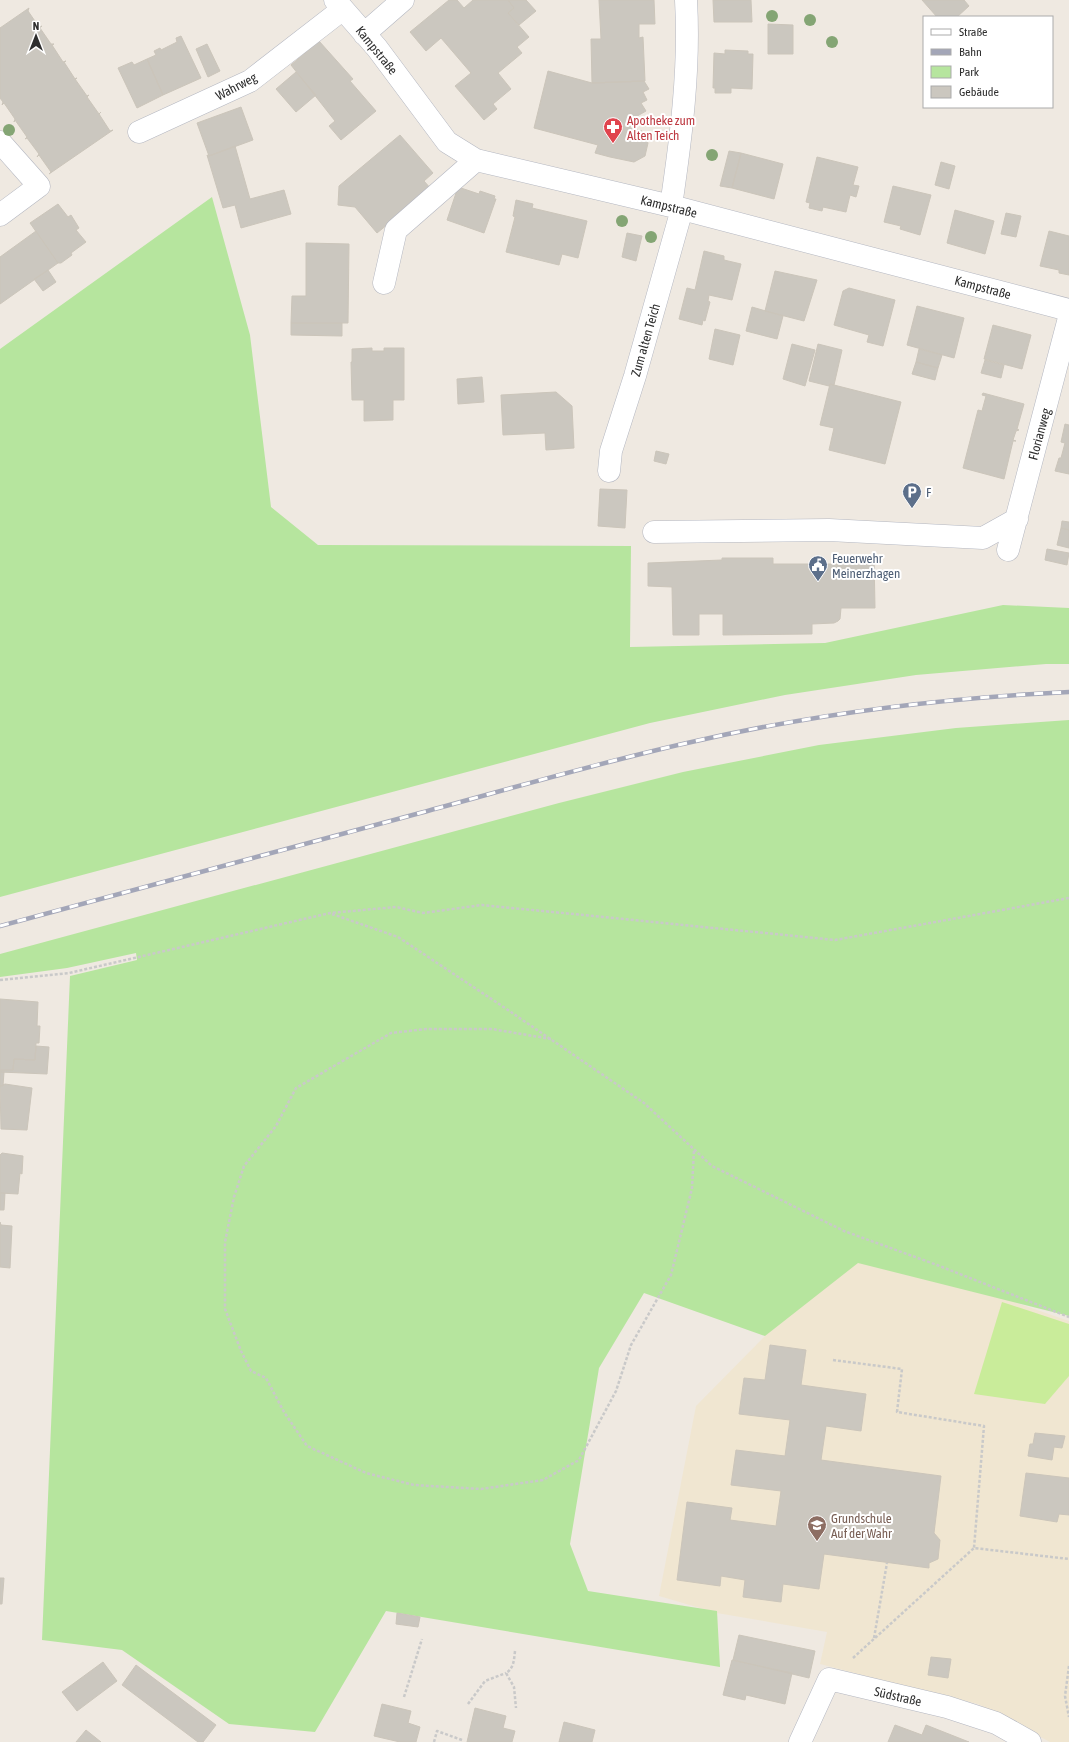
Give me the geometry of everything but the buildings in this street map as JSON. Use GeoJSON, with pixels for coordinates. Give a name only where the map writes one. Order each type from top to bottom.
{"type":"FeatureCollection","features":[{"type":"Feature","properties":{"kind":"street"},"geometry":{"type":"LineString","coordinates":[[364,34],[403,0]]}},
{"type":"Feature","properties":{"kind":"street","name":"Zum alten Teich"},"geometry":{"type":"LineString","coordinates":[[609,471],[612,451],[635,376],[676,208],[679,147],[688,36],[686,0]]}},
{"type":"Feature","properties":{"kind":"street","name":"Kampstraße"},"geometry":{"type":"LineString","coordinates":[[339,5],[376,48],[447,142],[476,160],[676,208],[1069,310]]}},
{"type":"Feature","properties":{"kind":"street","name":"Wahrweg"},"geometry":{"type":"LineString","coordinates":[[140,132],[250,81],[339,5]]}},
{"type":"Feature","properties":{"kind":"street"},"geometry":{"type":"LineString","coordinates":[[0,142],[39,186],[0,215]]}},
{"type":"Feature","properties":{"kind":"street"},"geometry":{"type":"LineString","coordinates":[[384,283],[396,230],[476,160]]}},
{"type":"Feature","properties":{"kind":"street","name":"Florianweg"},"geometry":{"type":"LineString","coordinates":[[1008,550],[1069,318]]}},
{"type":"Feature","properties":{"kind":"street"},"geometry":{"type":"LineString","coordinates":[[654,532],[829,530],[984,538],[1017,519]]}},
{"type":"Feature","properties":{"kind":"street"},"geometry":{"type":"LineString","coordinates":[[800,1742],[829,1680]]}},
{"type":"Feature","properties":{"kind":"street","name":"Südstraße"},"geometry":{"type":"LineString","coordinates":[[829,1680],[946,1707],[996,1723],[1030,1742]]}},
{"type":"Feature","properties":{"kind":"path"},"geometry":{"type":"LineString","coordinates":[[0,980],[69,973],[330,913],[396,907],[423,912],[482,905],[835,940],[1069,898]]}},
{"type":"Feature","properties":{"kind":"path"},"geometry":{"type":"LineString","coordinates":[[330,913],[398,937],[644,1103],[712,1166],[844,1231],[1069,1317]]}},
{"type":"Feature","properties":{"kind":"path"},"geometry":{"type":"LineString","coordinates":[[551,1039],[492,1028],[426,1028],[391,1033],[296,1088],[276,1126],[244,1166],[234,1197],[225,1242],[225,1309],[241,1351],[251,1370],[266,1378],[284,1412],[307,1446],[373,1475],[414,1485],[481,1489],[543,1480],[579,1460],[616,1391],[631,1345],[671,1275],[692,1188],[694,1149]]}},
{"type":"Feature","properties":{"kind":"path"},"geometry":{"type":"LineString","coordinates":[[829,1680],[974,1548],[984,1426],[897,1412],[902,1369],[833,1360]]}},
{"type":"Feature","properties":{"kind":"path"},"geometry":{"type":"LineString","coordinates":[[974,1548],[1069,1559]]}},
{"type":"Feature","properties":{"kind":"path"},"geometry":{"type":"LineString","coordinates":[[874,1639],[887,1563]]}},
{"type":"Feature","properties":{"kind":"path"},"geometry":{"type":"LineString","coordinates":[[404,1697],[422,1639]]}},
{"type":"Feature","properties":{"kind":"path"},"geometry":{"type":"LineString","coordinates":[[468,1704],[478,1688],[485,1681],[511,1670],[514,1664],[515,1651]]}},
{"type":"Feature","properties":{"kind":"path"},"geometry":{"type":"LineString","coordinates":[[1069,1666],[1065,1696],[1069,1717]]}},
{"type":"Feature","properties":{"kind":"path"},"geometry":{"type":"LineString","coordinates":[[506,1673],[514,1687],[516,1708]]}},
{"type":"Feature","properties":{"kind":"path"},"geometry":{"type":"LineString","coordinates":[[434,1742],[437,1731],[462,1740]]}},
{"type":"Feature","properties":{"kind":"shaded area"},"geometry":{"type":"Polygon","coordinates":[[[864,1250],[1069,1321],[1069,1742],[1050,1742],[978,1704],[820,1664],[827,1632],[717,1613],[659,1596],[696,1406],[765,1336],[864,1250]]]}},
{"type":"Feature","properties":{"kind":"green space"},"geometry":{"type":"Polygon","coordinates":[[[212,197],[250,335],[271,507],[318,545],[631,546],[630,647],[825,643],[1003,605],[1069,608],[1069,664],[1046,664],[916,675],[785,695],[650,723],[0,897],[0,349],[212,197]]]}},
{"type":"Feature","properties":{"kind":"green space"},"geometry":{"type":"Polygon","coordinates":[[[1069,720],[1069,1316],[858,1263],[765,1336],[644,1293],[599,1368],[570,1544],[588,1591],[717,1611],[720,1667],[386,1611],[315,1732],[229,1724],[122,1650],[42,1640],[70,976],[137,960],[136,953],[67,968],[0,977],[0,954],[559,803],[683,772],[819,745],[956,728],[1069,720]]]}},
{"type":"Feature","properties":{"kind":"green space"},"geometry":{"type":"Polygon","coordinates":[[[1002,1302],[1069,1324],[1069,1376],[1045,1404],[974,1394],[1002,1302]]]}},
{"type":"Feature","properties":{"kind":"railway"},"geometry":{"type":"LineString","coordinates":[[0,926],[587,768],[687,743],[782,724],[877,709],[973,698],[1069,692]]}},
{"type":"Feature","properties":{"kind":"place","name":"Apotheke zum Alten Teich"},"geometry":{"type":"Point","coordinates":[613,144]}},
{"type":"Feature","properties":{"kind":"place","name":"F"},"geometry":{"type":"Point","coordinates":[912,509]}},
{"type":"Feature","properties":{"kind":"place","name":"Feuerwehr Meinerzhagen"},"geometry":{"type":"Point","coordinates":[818,582]}},
{"type":"Feature","properties":{"kind":"place","name":"Grundschule Auf der Wahr"},"geometry":{"type":"Point","coordinates":[817,1542]}}]}
